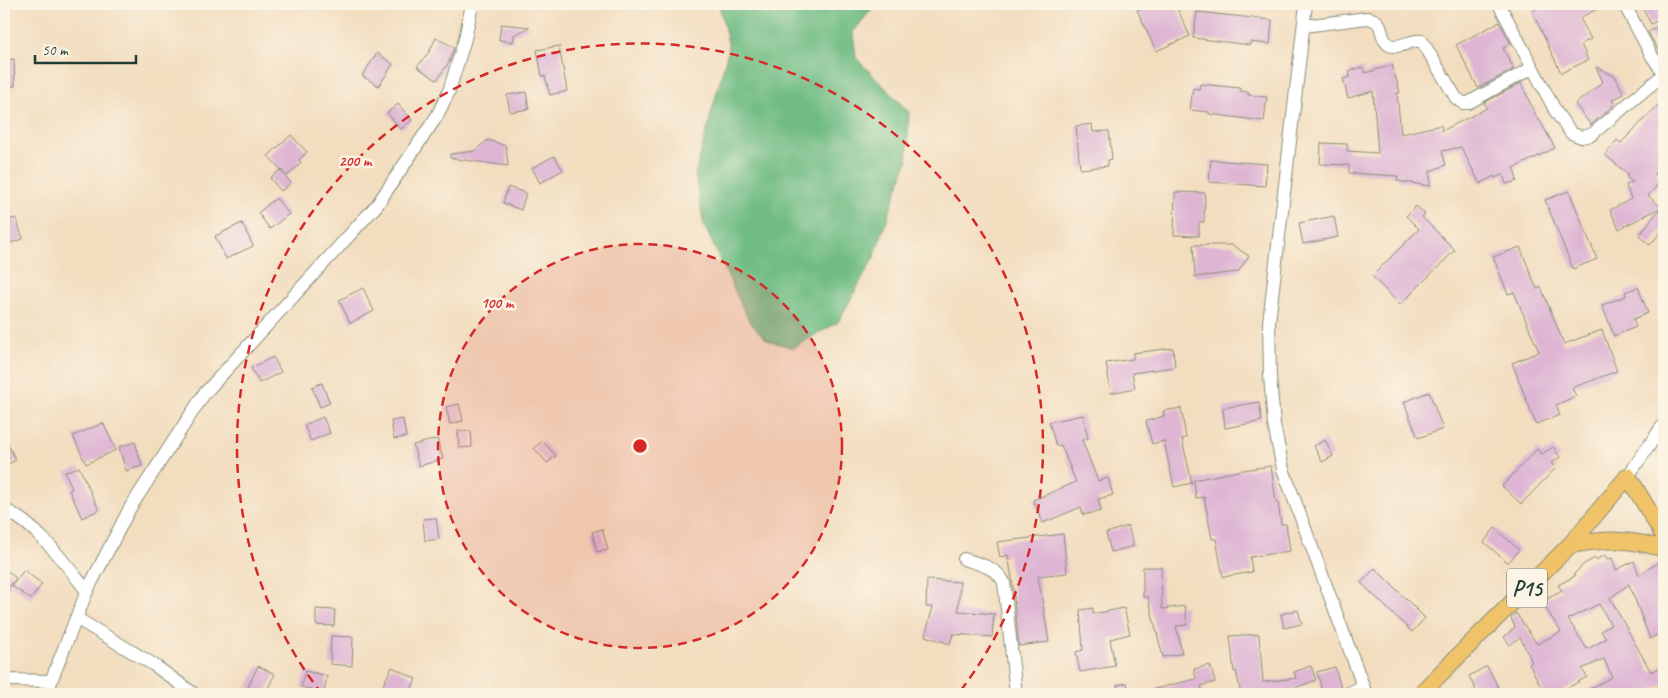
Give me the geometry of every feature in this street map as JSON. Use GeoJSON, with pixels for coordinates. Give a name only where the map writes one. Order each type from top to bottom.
{"type":"FeatureCollection","features":[{"type":"Feature","properties":{"kind":"main road"},"geometry":{"type":"LineString","coordinates":[[1628,476],[1664,536]]}},
{"type":"Feature","properties":{"kind":"main road","name":"P15"},"geometry":{"type":"LineString","coordinates":[[1420,694],[1570,545],[1628,476]]}},
{"type":"Feature","properties":{"kind":"main road","name":"P15"},"geometry":{"type":"LineString","coordinates":[[1570,545],[1614,539],[1635,541],[1664,549]]}},
{"type":"Feature","properties":{"kind":"street"},"geometry":{"type":"LineString","coordinates":[[48,694],[51,681],[87,591],[130,508],[204,394],[377,205],[437,116],[450,91],[465,39],[472,4]]}},
{"type":"Feature","properties":{"kind":"street"},"geometry":{"type":"LineString","coordinates":[[1306,4],[1269,322],[1270,376],[1273,416],[1283,469],[1364,690],[1347,694]]}},
{"type":"Feature","properties":{"kind":"street"},"geometry":{"type":"LineString","coordinates":[[1499,4],[1556,112],[1571,133],[1581,137],[1591,135],[1664,74],[1624,4]]}},
{"type":"Feature","properties":{"kind":"street"},"geometry":{"type":"LineString","coordinates":[[1304,26],[1368,18],[1374,19],[1379,24],[1386,42],[1390,45],[1396,46],[1418,40],[1422,41],[1456,98],[1463,103],[1468,103],[1532,68]]}},
{"type":"Feature","properties":{"kind":"street"},"geometry":{"type":"LineString","coordinates":[[1628,476],[1664,424]]}},
{"type":"Feature","properties":{"kind":"street"},"geometry":{"type":"LineString","coordinates":[[4,509],[18,516],[53,549],[87,591]]}},
{"type":"Feature","properties":{"kind":"street"},"geometry":{"type":"LineString","coordinates":[[964,559],[994,570],[1004,582],[1016,694]]}},
{"type":"Feature","properties":{"kind":"street"},"geometry":{"type":"LineString","coordinates":[[76,618],[154,665],[194,694]]}},
{"type":"Feature","properties":{"kind":"street"},"geometry":{"type":"LineString","coordinates":[[4,676],[7,680],[51,681]]}},
{"type":"Feature","properties":{"kind":"green space"},"geometry":{"type":"Polygon","coordinates":[[[719,4],[876,4],[853,32],[856,58],[909,112],[907,161],[874,257],[838,322],[793,348],[767,340],[749,321],[704,225],[695,175],[729,47],[719,4]]]}},
{"type":"Feature","properties":{"kind":"building"},"geometry":{"type":"Polygon","coordinates":[[[1151,4],[1175,4],[1190,36],[1156,51],[1137,10],[1151,4]]]}},
{"type":"Feature","properties":{"kind":"building"},"geometry":{"type":"Polygon","coordinates":[[[1546,4],[1607,4],[1580,18],[1591,39],[1581,44],[1588,60],[1561,73],[1532,11],[1546,4]]]}},
{"type":"Feature","properties":{"kind":"building"},"geometry":{"type":"Polygon","coordinates":[[[1641,4],[1664,4],[1664,17],[1651,24],[1641,4]]]}},
{"type":"Feature","properties":{"kind":"building"},"geometry":{"type":"Polygon","coordinates":[[[1197,12],[1272,20],[1270,44],[1250,42],[1250,45],[1193,38],[1197,12]]]}},
{"type":"Feature","properties":{"kind":"building"},"geometry":{"type":"Polygon","coordinates":[[[1499,22],[1511,44],[1503,48],[1514,69],[1478,88],[1456,45],[1499,22]]]}},
{"type":"Feature","properties":{"kind":"building"},"geometry":{"type":"Polygon","coordinates":[[[501,24],[530,27],[514,35],[513,42],[499,40],[501,24]]]}},
{"type":"Feature","properties":{"kind":"building"},"geometry":{"type":"Polygon","coordinates":[[[1656,28],[1664,44],[1664,55],[1662,56],[1648,32],[1656,28]]]}},
{"type":"Feature","properties":{"kind":"building"},"geometry":{"type":"Polygon","coordinates":[[[436,38],[454,47],[449,62],[437,80],[417,67],[429,52],[436,38]]]}},
{"type":"Feature","properties":{"kind":"building"},"geometry":{"type":"Polygon","coordinates":[[[559,46],[567,91],[550,95],[545,76],[542,76],[537,50],[559,46]]]}},
{"type":"Feature","properties":{"kind":"building"},"geometry":{"type":"Polygon","coordinates":[[[377,53],[393,64],[379,86],[362,76],[377,53]]]}},
{"type":"Feature","properties":{"kind":"building"},"geometry":{"type":"Polygon","coordinates":[[[14,59],[15,86],[4,86],[4,60],[14,59]]]}},
{"type":"Feature","properties":{"kind":"building"},"geometry":{"type":"Polygon","coordinates":[[[1392,65],[1400,93],[1397,93],[1401,134],[1441,125],[1442,131],[1487,108],[1484,103],[1521,83],[1538,120],[1555,148],[1514,168],[1517,181],[1506,184],[1503,174],[1495,178],[1494,176],[1480,184],[1461,147],[1442,151],[1446,165],[1430,171],[1430,186],[1397,181],[1398,176],[1349,173],[1349,165],[1320,164],[1321,143],[1347,144],[1347,151],[1378,153],[1373,91],[1348,98],[1343,79],[1350,77],[1349,71],[1363,67],[1365,73],[1392,65]]]}},
{"type":"Feature","properties":{"kind":"building"},"geometry":{"type":"Polygon","coordinates":[[[1596,67],[1615,76],[1624,94],[1612,100],[1615,104],[1591,125],[1575,104],[1603,82],[1596,67]]]}},
{"type":"Feature","properties":{"kind":"building"},"geometry":{"type":"Polygon","coordinates":[[[1200,84],[1240,88],[1240,91],[1248,92],[1248,95],[1267,97],[1264,121],[1190,110],[1193,88],[1199,89],[1200,84]]]}},
{"type":"Feature","properties":{"kind":"building"},"geometry":{"type":"Polygon","coordinates":[[[526,92],[529,109],[510,112],[507,95],[526,92]]]}},
{"type":"Feature","properties":{"kind":"building"},"geometry":{"type":"Polygon","coordinates":[[[1664,99],[1664,161],[1655,174],[1662,180],[1648,196],[1661,207],[1664,203],[1664,228],[1650,245],[1639,236],[1660,208],[1619,229],[1610,210],[1631,199],[1626,185],[1633,182],[1626,177],[1628,174],[1605,155],[1617,140],[1621,143],[1664,99]]]}},
{"type":"Feature","properties":{"kind":"building"},"geometry":{"type":"Polygon","coordinates":[[[398,104],[412,120],[401,129],[387,113],[398,104]]]}},
{"type":"Feature","properties":{"kind":"building"},"geometry":{"type":"Polygon","coordinates":[[[1092,124],[1093,132],[1109,131],[1112,159],[1108,160],[1108,166],[1080,169],[1076,126],[1092,124]]]}},
{"type":"Feature","properties":{"kind":"building"},"geometry":{"type":"Polygon","coordinates":[[[291,135],[307,152],[299,160],[301,163],[287,176],[268,156],[291,135]]]}},
{"type":"Feature","properties":{"kind":"building"},"geometry":{"type":"Polygon","coordinates":[[[488,140],[506,146],[508,166],[450,158],[450,154],[474,151],[488,140]]]}},
{"type":"Feature","properties":{"kind":"building"},"geometry":{"type":"Polygon","coordinates":[[[554,156],[563,170],[540,183],[532,168],[554,156]]]}},
{"type":"Feature","properties":{"kind":"building"},"geometry":{"type":"Polygon","coordinates":[[[1211,160],[1267,164],[1265,186],[1209,182],[1211,160]]]}},
{"type":"Feature","properties":{"kind":"building"},"geometry":{"type":"Polygon","coordinates":[[[280,170],[291,183],[281,191],[270,178],[280,170]]]}},
{"type":"Feature","properties":{"kind":"building"},"geometry":{"type":"Polygon","coordinates":[[[508,187],[526,193],[521,210],[503,203],[508,187]]]}},
{"type":"Feature","properties":{"kind":"building"},"geometry":{"type":"Polygon","coordinates":[[[1569,191],[1597,259],[1573,269],[1545,200],[1569,191]]]}},
{"type":"Feature","properties":{"kind":"building"},"geometry":{"type":"Polygon","coordinates":[[[1175,192],[1205,193],[1204,222],[1199,222],[1199,236],[1174,235],[1175,192]]]}},
{"type":"Feature","properties":{"kind":"building"},"geometry":{"type":"Polygon","coordinates":[[[276,198],[289,214],[270,229],[258,213],[276,198]]]}},
{"type":"Feature","properties":{"kind":"building"},"geometry":{"type":"Polygon","coordinates":[[[1416,206],[1425,214],[1422,217],[1455,250],[1400,305],[1372,276],[1419,229],[1406,216],[1416,206]]]}},
{"type":"Feature","properties":{"kind":"building"},"geometry":{"type":"Polygon","coordinates":[[[1334,216],[1338,237],[1303,244],[1299,223],[1334,216]]]}},
{"type":"Feature","properties":{"kind":"building"},"geometry":{"type":"Polygon","coordinates":[[[16,218],[23,239],[8,244],[4,221],[16,218]]]}},
{"type":"Feature","properties":{"kind":"building"},"geometry":{"type":"Polygon","coordinates":[[[242,223],[253,246],[226,259],[215,236],[242,223]]]}},
{"type":"Feature","properties":{"kind":"building"},"geometry":{"type":"Polygon","coordinates":[[[1193,245],[1232,245],[1249,256],[1238,272],[1195,277],[1193,245]]]}},
{"type":"Feature","properties":{"kind":"building"},"geometry":{"type":"Polygon","coordinates":[[[1520,247],[1537,289],[1541,287],[1564,344],[1602,330],[1617,371],[1572,388],[1576,396],[1556,405],[1560,415],[1536,424],[1512,363],[1539,352],[1514,292],[1508,294],[1493,257],[1520,247]]]}},
{"type":"Feature","properties":{"kind":"building"},"geometry":{"type":"Polygon","coordinates":[[[1638,287],[1648,313],[1633,319],[1636,327],[1614,336],[1602,305],[1626,296],[1625,292],[1638,287]]]}},
{"type":"Feature","properties":{"kind":"building"},"geometry":{"type":"Polygon","coordinates":[[[363,288],[374,311],[350,323],[339,300],[363,288]]]}},
{"type":"Feature","properties":{"kind":"building"},"geometry":{"type":"Polygon","coordinates":[[[1173,348],[1175,367],[1132,373],[1135,388],[1111,393],[1106,363],[1133,359],[1133,353],[1173,348]]]}},
{"type":"Feature","properties":{"kind":"building"},"geometry":{"type":"Polygon","coordinates":[[[273,357],[281,372],[259,383],[251,368],[273,357]]]}},
{"type":"Feature","properties":{"kind":"building"},"geometry":{"type":"Polygon","coordinates":[[[322,383],[330,403],[320,407],[312,387],[322,383]]]}},
{"type":"Feature","properties":{"kind":"building"},"geometry":{"type":"Polygon","coordinates":[[[1429,392],[1443,429],[1418,438],[1404,402],[1429,392]]]}},
{"type":"Feature","properties":{"kind":"building"},"geometry":{"type":"Polygon","coordinates":[[[1259,402],[1262,421],[1225,428],[1223,408],[1259,402]]]}},
{"type":"Feature","properties":{"kind":"building"},"geometry":{"type":"Polygon","coordinates":[[[459,404],[463,421],[450,424],[446,407],[459,404]]]}},
{"type":"Feature","properties":{"kind":"building"},"geometry":{"type":"Polygon","coordinates":[[[1181,408],[1186,438],[1182,439],[1192,483],[1174,487],[1164,441],[1152,444],[1146,421],[1164,416],[1163,411],[1181,408]]]}},
{"type":"Feature","properties":{"kind":"building"},"geometry":{"type":"Polygon","coordinates":[[[1083,415],[1088,439],[1082,440],[1098,481],[1108,478],[1113,495],[1098,499],[1101,511],[1083,515],[1081,507],[1043,523],[1033,500],[1076,482],[1061,445],[1056,446],[1049,422],[1083,415]]]}},
{"type":"Feature","properties":{"kind":"building"},"geometry":{"type":"Polygon","coordinates":[[[323,417],[330,433],[311,441],[304,425],[323,417]]]}},
{"type":"Feature","properties":{"kind":"building"},"geometry":{"type":"Polygon","coordinates":[[[403,419],[406,437],[394,439],[391,421],[403,419]]]}},
{"type":"Feature","properties":{"kind":"building"},"geometry":{"type":"Polygon","coordinates":[[[103,423],[116,450],[86,464],[73,436],[103,423]]]}},
{"type":"Feature","properties":{"kind":"building"},"geometry":{"type":"Polygon","coordinates":[[[458,431],[471,431],[472,447],[459,448],[458,431]]]}},
{"type":"Feature","properties":{"kind":"building"},"geometry":{"type":"Polygon","coordinates":[[[4,437],[16,460],[4,466],[4,437]]]}},
{"type":"Feature","properties":{"kind":"building"},"geometry":{"type":"Polygon","coordinates":[[[437,439],[443,459],[419,466],[413,445],[437,439]]]}},
{"type":"Feature","properties":{"kind":"building"},"geometry":{"type":"Polygon","coordinates":[[[1325,440],[1333,456],[1322,462],[1314,446],[1325,440]]]}},
{"type":"Feature","properties":{"kind":"building"},"geometry":{"type":"Polygon","coordinates":[[[543,441],[556,456],[547,463],[534,448],[543,441]]]}},
{"type":"Feature","properties":{"kind":"building"},"geometry":{"type":"Polygon","coordinates":[[[135,442],[142,466],[126,471],[119,447],[135,442]]]}},
{"type":"Feature","properties":{"kind":"building"},"geometry":{"type":"Polygon","coordinates":[[[1553,447],[1560,457],[1551,463],[1556,468],[1521,504],[1502,486],[1537,449],[1542,454],[1553,447]]]}},
{"type":"Feature","properties":{"kind":"building"},"geometry":{"type":"Polygon","coordinates":[[[1271,466],[1276,502],[1278,502],[1281,524],[1286,524],[1290,551],[1250,557],[1252,572],[1223,577],[1216,539],[1212,539],[1204,497],[1196,498],[1194,480],[1271,466]]]}},
{"type":"Feature","properties":{"kind":"building"},"geometry":{"type":"Polygon","coordinates":[[[79,467],[99,510],[82,518],[69,490],[72,489],[65,472],[79,467]]]}},
{"type":"Feature","properties":{"kind":"building"},"geometry":{"type":"Polygon","coordinates":[[[436,518],[439,539],[425,541],[423,519],[436,518]]]}},
{"type":"Feature","properties":{"kind":"building"},"geometry":{"type":"Polygon","coordinates":[[[1128,526],[1134,546],[1111,552],[1106,533],[1128,526]]]}},
{"type":"Feature","properties":{"kind":"building"},"geometry":{"type":"Polygon","coordinates":[[[1495,528],[1519,550],[1508,563],[1484,542],[1495,528]]]}},
{"type":"Feature","properties":{"kind":"building"},"geometry":{"type":"Polygon","coordinates":[[[602,529],[608,550],[597,552],[592,532],[602,529]]]}},
{"type":"Feature","properties":{"kind":"building"},"geometry":{"type":"Polygon","coordinates":[[[1063,534],[1067,573],[1038,576],[1049,642],[1019,646],[1008,555],[1000,557],[997,542],[1063,534]]]}},
{"type":"Feature","properties":{"kind":"building"},"geometry":{"type":"Polygon","coordinates":[[[1605,555],[1607,559],[1612,558],[1616,570],[1634,561],[1639,575],[1664,559],[1664,618],[1659,622],[1664,631],[1650,639],[1629,584],[1610,598],[1651,672],[1661,667],[1664,673],[1664,684],[1643,694],[1580,694],[1612,677],[1604,659],[1582,669],[1587,677],[1557,694],[1545,694],[1529,664],[1532,662],[1520,637],[1510,645],[1504,637],[1515,627],[1511,618],[1516,613],[1537,644],[1561,632],[1543,604],[1546,602],[1545,600],[1562,591],[1558,585],[1575,576],[1574,574],[1584,564],[1595,558],[1596,560],[1605,555]],[[1599,604],[1568,619],[1587,649],[1606,639],[1601,631],[1611,625],[1599,604]]]}},
{"type":"Feature","properties":{"kind":"building"},"geometry":{"type":"Polygon","coordinates":[[[1143,567],[1161,567],[1162,609],[1185,606],[1187,625],[1176,626],[1182,653],[1163,657],[1148,597],[1143,597],[1143,567]]]}},
{"type":"Feature","properties":{"kind":"building"},"geometry":{"type":"Polygon","coordinates":[[[4,568],[16,578],[4,593],[4,568]]]}},
{"type":"Feature","properties":{"kind":"building"},"geometry":{"type":"Polygon","coordinates":[[[1375,568],[1425,618],[1412,632],[1361,583],[1375,568]]]}},
{"type":"Feature","properties":{"kind":"building"},"geometry":{"type":"Polygon","coordinates":[[[24,570],[42,584],[31,599],[12,586],[24,570]]]}},
{"type":"Feature","properties":{"kind":"building"},"geometry":{"type":"Polygon","coordinates":[[[927,580],[960,582],[958,611],[994,614],[992,637],[953,634],[950,644],[925,636],[933,607],[926,607],[927,580]]]}},
{"type":"Feature","properties":{"kind":"building"},"geometry":{"type":"Polygon","coordinates":[[[1093,608],[1093,614],[1124,608],[1130,634],[1110,639],[1115,666],[1080,672],[1076,652],[1083,650],[1080,610],[1093,608]]]}},
{"type":"Feature","properties":{"kind":"building"},"geometry":{"type":"Polygon","coordinates":[[[316,609],[335,610],[334,626],[316,625],[316,609]]]}},
{"type":"Feature","properties":{"kind":"building"},"geometry":{"type":"Polygon","coordinates":[[[1298,610],[1302,624],[1284,628],[1281,614],[1298,610]]]}},
{"type":"Feature","properties":{"kind":"building"},"geometry":{"type":"Polygon","coordinates":[[[1259,634],[1263,682],[1296,678],[1294,672],[1311,666],[1316,680],[1292,689],[1293,694],[1241,694],[1236,671],[1234,672],[1230,636],[1259,634]]]}},
{"type":"Feature","properties":{"kind":"building"},"geometry":{"type":"Polygon","coordinates":[[[331,636],[353,637],[352,666],[330,664],[331,636]]]}},
{"type":"Feature","properties":{"kind":"building"},"geometry":{"type":"Polygon","coordinates":[[[1210,665],[1215,682],[1201,686],[1203,694],[1150,694],[1150,690],[1196,679],[1194,669],[1210,665]]]}},
{"type":"Feature","properties":{"kind":"building"},"geometry":{"type":"Polygon","coordinates":[[[258,666],[275,674],[265,694],[248,687],[258,666]]]}},
{"type":"Feature","properties":{"kind":"building"},"geometry":{"type":"Polygon","coordinates":[[[1487,666],[1502,694],[1478,694],[1469,676],[1487,666]]]}},
{"type":"Feature","properties":{"kind":"building"},"geometry":{"type":"Polygon","coordinates":[[[392,667],[416,679],[409,694],[398,694],[382,687],[392,667]]]}},
{"type":"Feature","properties":{"kind":"building"},"geometry":{"type":"Polygon","coordinates":[[[1335,667],[1341,688],[1340,690],[1323,694],[1317,672],[1335,667]]]}},
{"type":"Feature","properties":{"kind":"building"},"geometry":{"type":"Polygon","coordinates":[[[305,671],[327,676],[324,692],[301,687],[305,671]]]}},
{"type":"Feature","properties":{"kind":"building"},"geometry":{"type":"Polygon","coordinates":[[[1127,683],[1130,694],[1119,694],[1117,685],[1127,683]]]}}]}
